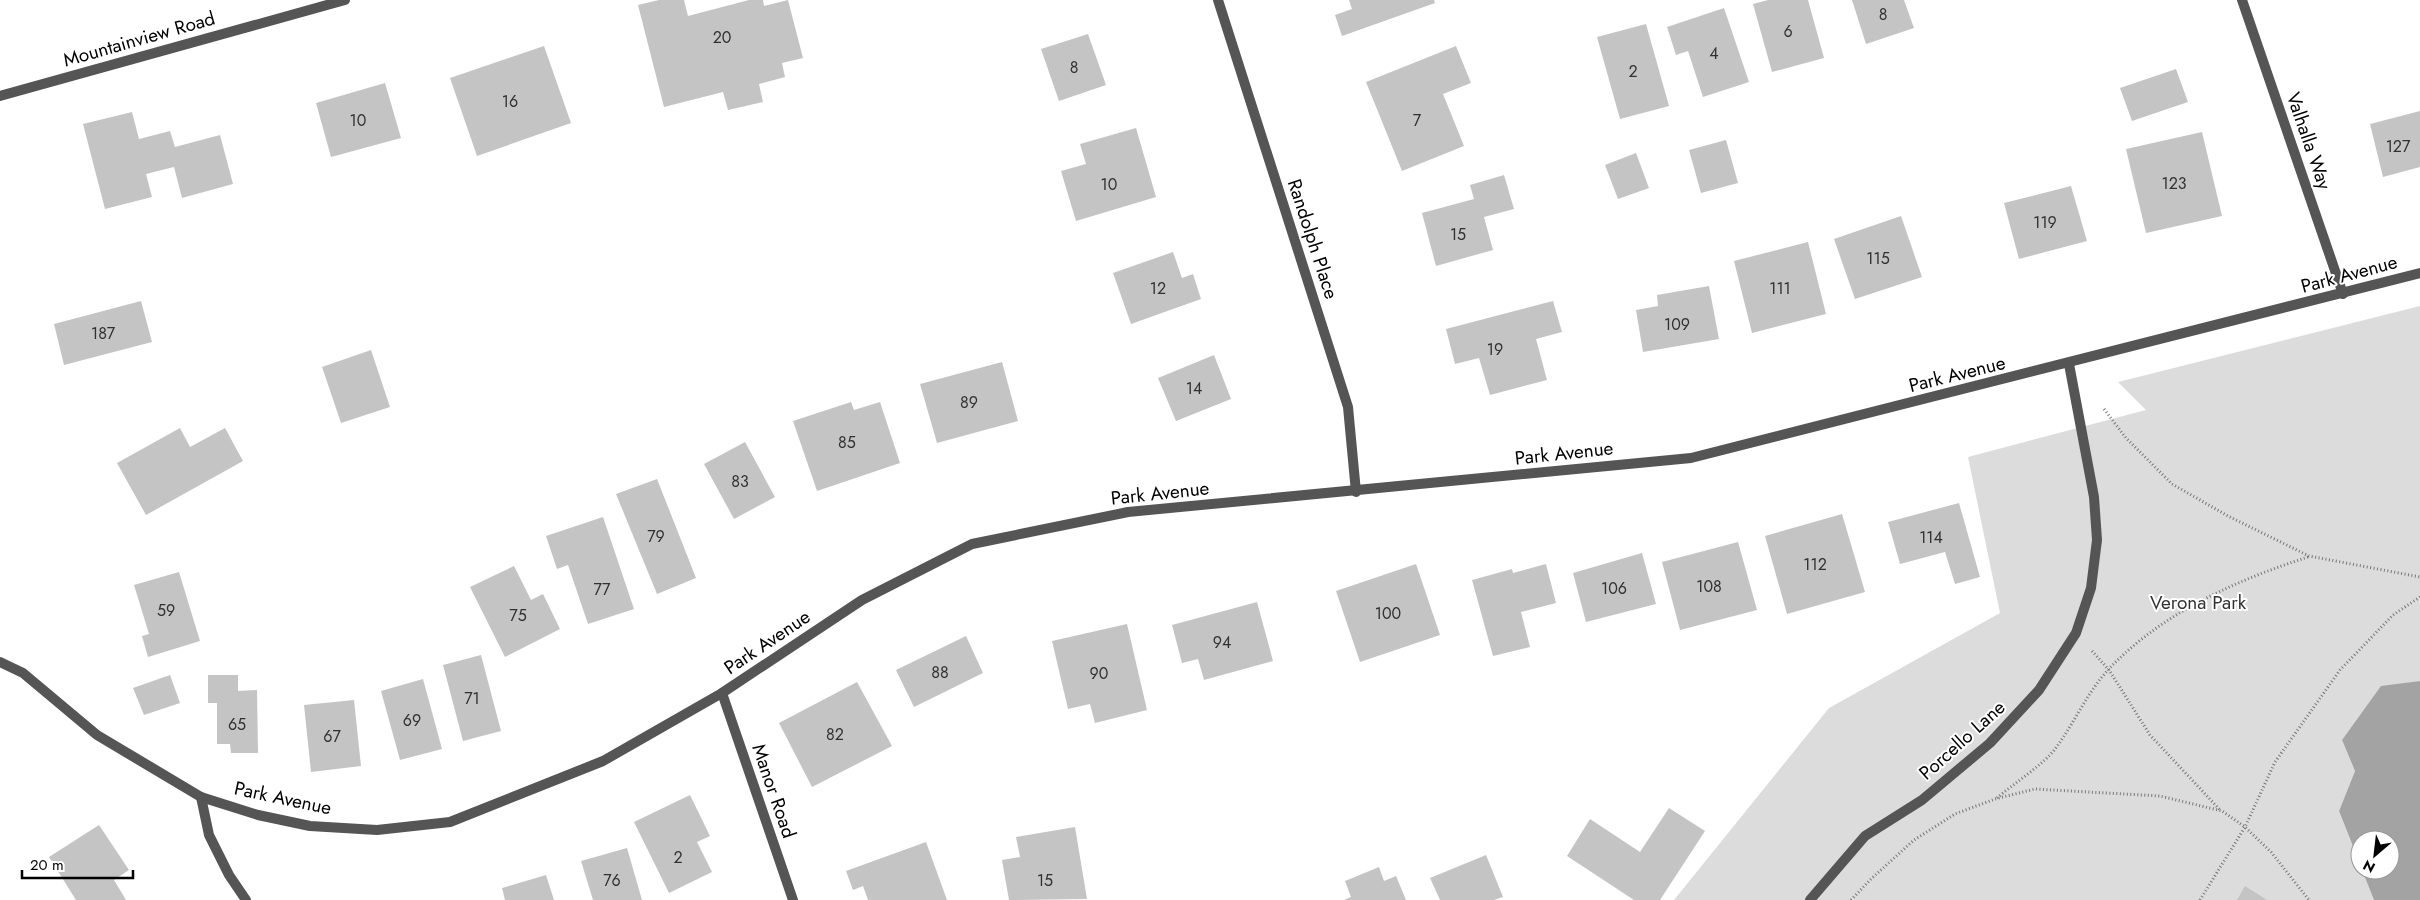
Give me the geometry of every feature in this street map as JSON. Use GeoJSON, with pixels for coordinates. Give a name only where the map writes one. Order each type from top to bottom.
{"type":"FeatureCollection","features":[{"type":"Feature","properties":{"kind":"street","name":"Mountainview Road"},"geometry":{"type":"LineString","coordinates":[[0,96],[345,0]]}},
{"type":"Feature","properties":{"kind":"street","name":"Randolph Place"},"geometry":{"type":"LineString","coordinates":[[1218,0],[1348,407],[1356,492]]}},
{"type":"Feature","properties":{"kind":"street","name":"Valhalla Way"},"geometry":{"type":"LineString","coordinates":[[2242,0],[2343,294]]}},
{"type":"Feature","properties":{"kind":"street","name":"Park Avenue"},"geometry":{"type":"LineString","coordinates":[[0,662],[23,673],[97,735],[201,797],[258,814],[310,826],[377,830],[450,822],[603,761],[722,693],[862,600],[972,544],[1128,512],[1356,492],[1691,458],[2069,364],[2420,273]]}},
{"type":"Feature","properties":{"kind":"street","name":"Porcello Lane"},"geometry":{"type":"LineString","coordinates":[[1810,900],[1864,836],[1922,800],[1990,743],[2039,690],[2076,633],[2091,588],[2097,540],[2094,497],[2069,364]]}},
{"type":"Feature","properties":{"kind":"street","name":"Manor Road"},"geometry":{"type":"LineString","coordinates":[[722,693],[793,900]]}},
{"type":"Feature","properties":{"kind":"street"},"geometry":{"type":"LineString","coordinates":[[201,797],[209,835],[246,900]]}},
{"type":"Feature","properties":{"kind":"path"},"geometry":{"type":"LineString","coordinates":[[2103,408],[2126,438],[2172,484],[2228,516],[2309,556],[2420,577]]}},
{"type":"Feature","properties":{"kind":"path"},"geometry":{"type":"LineString","coordinates":[[1995,799],[2054,750],[2085,700],[2109,670],[2148,636],[2191,607],[2244,580],[2309,556]]}},
{"type":"Feature","properties":{"kind":"path"},"geometry":{"type":"LineString","coordinates":[[2200,900],[2245,827],[2275,762],[2340,670],[2393,616],[2420,597]]}},
{"type":"Feature","properties":{"kind":"path"},"geometry":{"type":"LineString","coordinates":[[2076,633],[2109,670],[2150,736],[2222,811],[2245,827],[2271,852],[2309,900]]}},
{"type":"Feature","properties":{"kind":"path"},"geometry":{"type":"LineString","coordinates":[[1851,900],[1914,840],[1955,814],[1995,799],[2035,789],[2160,796],[2222,811]]}},
{"type":"Feature","properties":{"kind":"green space","name":"Verona Park"},"geometry":{"type":"Polygon","coordinates":[[[2420,306],[2420,681],[2381,687],[2342,740],[2355,771],[2339,811],[2350,839],[2350,880],[2366,880],[2374,900],[1674,900],[1829,708],[2000,613],[1968,457],[2146,410],[2118,382],[2420,306]]]}},
{"type":"Feature","properties":{"kind":"shaded area"},"geometry":{"type":"Polygon","coordinates":[[[2420,681],[2420,900],[2374,900],[2366,880],[2400,880],[2400,830],[2350,830],[2350,839],[2339,811],[2355,771],[2342,740],[2381,686],[2420,681]]]}},
{"type":"Feature","properties":{"kind":"building"},"geometry":{"type":"Polygon","coordinates":[[[659,0],[684,0],[688,16],[749,0],[763,0],[764,6],[788,0],[803,58],[782,63],[785,77],[759,84],[763,102],[728,110],[723,92],[664,107],[638,5],[659,0]]]}},
{"type":"Feature","properties":{"kind":"building"},"geometry":{"type":"Polygon","coordinates":[[[1349,0],[1434,0],[1435,3],[1342,36],[1335,15],[1352,9],[1349,0]]]}},
{"type":"Feature","properties":{"kind":"building"},"geometry":{"type":"Polygon","coordinates":[[[1768,0],[1808,0],[1824,58],[1772,72],[1753,4],[1768,0]]]}},
{"type":"Feature","properties":{"kind":"building"},"geometry":{"type":"Polygon","coordinates":[[[1852,0],[1904,0],[1914,28],[1866,44],[1852,0]]]}},
{"type":"Feature","properties":{"kind":"building"},"geometry":{"type":"Polygon","coordinates":[[[1724,8],[1749,82],[1703,97],[1688,51],[1676,55],[1667,27],[1724,8]]]}},
{"type":"Feature","properties":{"kind":"building"},"geometry":{"type":"Polygon","coordinates":[[[1646,24],[1669,106],[1620,119],[1597,37],[1646,24]]]}},
{"type":"Feature","properties":{"kind":"building"},"geometry":{"type":"Polygon","coordinates":[[[1088,34],[1106,85],[1059,101],[1041,49],[1088,34]]]}},
{"type":"Feature","properties":{"kind":"building"},"geometry":{"type":"Polygon","coordinates":[[[544,46],[571,123],[477,156],[450,78],[544,46]]]}},
{"type":"Feature","properties":{"kind":"building"},"geometry":{"type":"Polygon","coordinates":[[[1456,46],[1471,83],[1443,94],[1464,146],[1402,171],[1366,82],[1456,46]]]}},
{"type":"Feature","properties":{"kind":"building"},"geometry":{"type":"Polygon","coordinates":[[[2176,69],[2188,102],[2132,121],[2120,88],[2176,69]]]}},
{"type":"Feature","properties":{"kind":"building"},"geometry":{"type":"Polygon","coordinates":[[[385,83],[401,138],[331,157],[316,103],[385,83]]]}},
{"type":"Feature","properties":{"kind":"building"},"geometry":{"type":"Polygon","coordinates":[[[2420,111],[2420,167],[2383,177],[2370,124],[2420,111]]]}},
{"type":"Feature","properties":{"kind":"building"},"geometry":{"type":"Polygon","coordinates":[[[132,112],[139,139],[170,131],[175,147],[220,135],[233,184],[182,198],[174,167],[146,174],[152,197],[105,209],[83,124],[132,112]]]}},
{"type":"Feature","properties":{"kind":"building"},"geometry":{"type":"Polygon","coordinates":[[[1136,128],[1156,197],[1076,221],[1061,171],[1086,164],[1080,144],[1136,128]]]}},
{"type":"Feature","properties":{"kind":"building"},"geometry":{"type":"Polygon","coordinates":[[[2202,132],[2222,216],[2146,233],[2126,149],[2202,132]]]}},
{"type":"Feature","properties":{"kind":"building"},"geometry":{"type":"Polygon","coordinates":[[[1726,140],[1738,183],[1701,193],[1689,150],[1726,140]]]}},
{"type":"Feature","properties":{"kind":"building"},"geometry":{"type":"Polygon","coordinates":[[[1636,153],[1649,188],[1618,199],[1605,165],[1636,153]]]}},
{"type":"Feature","properties":{"kind":"building"},"geometry":{"type":"Polygon","coordinates":[[[1504,175],[1514,209],[1484,217],[1493,250],[1436,266],[1422,213],[1474,199],[1470,185],[1504,175]]]}},
{"type":"Feature","properties":{"kind":"building"},"geometry":{"type":"Polygon","coordinates":[[[2071,186],[2087,241],[2019,259],[2004,203],[2071,186]]]}},
{"type":"Feature","properties":{"kind":"building"},"geometry":{"type":"Polygon","coordinates":[[[1901,216],[1922,277],[1855,299],[1834,239],[1901,216]]]}},
{"type":"Feature","properties":{"kind":"building"},"geometry":{"type":"Polygon","coordinates":[[[1808,242],[1826,314],[1752,333],[1734,261],[1808,242]]]}},
{"type":"Feature","properties":{"kind":"building"},"geometry":{"type":"Polygon","coordinates":[[[1173,252],[1182,278],[1193,274],[1201,299],[1131,324],[1113,273],[1173,252]]]}},
{"type":"Feature","properties":{"kind":"building"},"geometry":{"type":"Polygon","coordinates":[[[1709,286],[1719,339],[1643,352],[1636,310],[1658,306],[1657,295],[1709,286]]]}},
{"type":"Feature","properties":{"kind":"building"},"geometry":{"type":"Polygon","coordinates":[[[141,301],[152,342],[64,365],[54,324],[141,301]]]}},
{"type":"Feature","properties":{"kind":"building"},"geometry":{"type":"Polygon","coordinates":[[[1553,301],[1562,332],[1536,339],[1547,380],[1490,395],[1479,358],[1455,364],[1446,329],[1553,301]]]}},
{"type":"Feature","properties":{"kind":"building"},"geometry":{"type":"Polygon","coordinates":[[[371,350],[390,407],[341,423],[322,367],[371,350]]]}},
{"type":"Feature","properties":{"kind":"building"},"geometry":{"type":"Polygon","coordinates":[[[1214,355],[1231,399],[1176,421],[1158,378],[1214,355]]]}},
{"type":"Feature","properties":{"kind":"building"},"geometry":{"type":"Polygon","coordinates":[[[1002,362],[1018,421],[937,443],[920,384],[1002,362]]]}},
{"type":"Feature","properties":{"kind":"building"},"geometry":{"type":"Polygon","coordinates":[[[851,402],[854,410],[880,402],[900,463],[817,491],[793,421],[851,402]]]}},
{"type":"Feature","properties":{"kind":"building"},"geometry":{"type":"Polygon","coordinates":[[[180,428],[190,447],[225,428],[243,461],[146,515],[117,463],[180,428]]]}},
{"type":"Feature","properties":{"kind":"building"},"geometry":{"type":"Polygon","coordinates":[[[745,442],[775,497],[734,519],[704,464],[745,442]]]}},
{"type":"Feature","properties":{"kind":"building"},"geometry":{"type":"Polygon","coordinates":[[[657,479],[696,578],[657,594],[616,494],[657,479]]]}},
{"type":"Feature","properties":{"kind":"building"},"geometry":{"type":"Polygon","coordinates":[[[1959,503],[1980,577],[1955,584],[1945,552],[1900,564],[1888,522],[1959,503]]]}},
{"type":"Feature","properties":{"kind":"building"},"geometry":{"type":"Polygon","coordinates":[[[1842,514],[1865,592],[1787,614],[1765,536],[1842,514]]]}},
{"type":"Feature","properties":{"kind":"building"},"geometry":{"type":"Polygon","coordinates":[[[603,517],[634,609],[588,624],[568,565],[557,569],[546,536],[603,517]]]}},
{"type":"Feature","properties":{"kind":"building"},"geometry":{"type":"Polygon","coordinates":[[[1738,542],[1757,610],[1680,630],[1662,562],[1738,542]]]}},
{"type":"Feature","properties":{"kind":"building"},"geometry":{"type":"Polygon","coordinates":[[[1642,553],[1656,604],[1586,622],[1573,573],[1642,553]]]}},
{"type":"Feature","properties":{"kind":"building"},"geometry":{"type":"Polygon","coordinates":[[[1416,564],[1440,635],[1360,662],[1336,591],[1416,564]]]}},
{"type":"Feature","properties":{"kind":"building"},"geometry":{"type":"Polygon","coordinates":[[[1546,564],[1556,603],[1521,612],[1530,647],[1493,656],[1472,580],[1512,569],[1513,573],[1546,564]]]}},
{"type":"Feature","properties":{"kind":"building"},"geometry":{"type":"Polygon","coordinates":[[[514,566],[531,600],[543,594],[560,629],[505,657],[470,587],[514,566]]]}},
{"type":"Feature","properties":{"kind":"building"},"geometry":{"type":"Polygon","coordinates":[[[179,572],[200,641],[148,657],[142,636],[149,634],[134,585],[179,572]]]}},
{"type":"Feature","properties":{"kind":"building"},"geometry":{"type":"Polygon","coordinates":[[[1257,602],[1273,661],[1204,680],[1198,659],[1182,663],[1172,625],[1257,602]]]}},
{"type":"Feature","properties":{"kind":"building"},"geometry":{"type":"Polygon","coordinates":[[[1127,624],[1147,710],[1095,723],[1090,704],[1068,709],[1052,641],[1127,624]]]}},
{"type":"Feature","properties":{"kind":"building"},"geometry":{"type":"Polygon","coordinates":[[[966,636],[983,673],[914,707],[896,670],[966,636]]]}},
{"type":"Feature","properties":{"kind":"building"},"geometry":{"type":"Polygon","coordinates":[[[481,655],[501,731],[463,741],[443,665],[481,655]]]}},
{"type":"Feature","properties":{"kind":"building"},"geometry":{"type":"Polygon","coordinates":[[[170,675],[180,703],[144,715],[133,688],[170,675]]]}},
{"type":"Feature","properties":{"kind":"building"},"geometry":{"type":"Polygon","coordinates":[[[208,675],[238,675],[238,691],[257,690],[258,753],[231,753],[230,744],[217,744],[217,703],[208,703],[208,675]]]}},
{"type":"Feature","properties":{"kind":"building"},"geometry":{"type":"Polygon","coordinates":[[[423,679],[442,749],[400,760],[381,691],[423,679]]]}},
{"type":"Feature","properties":{"kind":"building"},"geometry":{"type":"Polygon","coordinates":[[[857,682],[892,746],[812,787],[779,723],[857,682]]]}},
{"type":"Feature","properties":{"kind":"building"},"geometry":{"type":"Polygon","coordinates":[[[354,700],[361,766],[311,772],[304,705],[354,700]]]}},
{"type":"Feature","properties":{"kind":"building"},"geometry":{"type":"Polygon","coordinates":[[[690,795],[710,836],[697,842],[712,872],[669,893],[634,822],[690,795]]]}},
{"type":"Feature","properties":{"kind":"building"},"geometry":{"type":"Polygon","coordinates":[[[1669,808],[1705,831],[1660,900],[1634,900],[1567,856],[1590,819],[1640,852],[1669,808]]]}},
{"type":"Feature","properties":{"kind":"building"},"geometry":{"type":"Polygon","coordinates":[[[99,825],[129,870],[114,880],[126,900],[76,900],[49,857],[99,825]]]}},
{"type":"Feature","properties":{"kind":"building"},"geometry":{"type":"Polygon","coordinates":[[[1075,827],[1087,899],[1009,900],[1002,860],[1020,857],[1016,837],[1075,827]]]}},
{"type":"Feature","properties":{"kind":"building"},"geometry":{"type":"Polygon","coordinates":[[[926,842],[947,900],[868,900],[863,886],[853,890],[846,871],[926,842]]]}},
{"type":"Feature","properties":{"kind":"building"},"geometry":{"type":"Polygon","coordinates":[[[627,848],[642,900],[593,900],[581,861],[627,848]]]}},
{"type":"Feature","properties":{"kind":"building"},"geometry":{"type":"Polygon","coordinates":[[[1486,855],[1503,897],[1494,900],[1440,900],[1430,878],[1486,855]]]}},
{"type":"Feature","properties":{"kind":"building"},"geometry":{"type":"Polygon","coordinates":[[[1379,867],[1384,881],[1396,876],[1406,900],[1344,900],[1351,897],[1345,881],[1379,867]]]}},
{"type":"Feature","properties":{"kind":"building"},"geometry":{"type":"Polygon","coordinates":[[[546,875],[554,900],[505,900],[502,888],[546,875]]]}},
{"type":"Feature","properties":{"kind":"building"},"geometry":{"type":"Polygon","coordinates":[[[2245,886],[2267,900],[2237,900],[2245,886]]]}}]}
